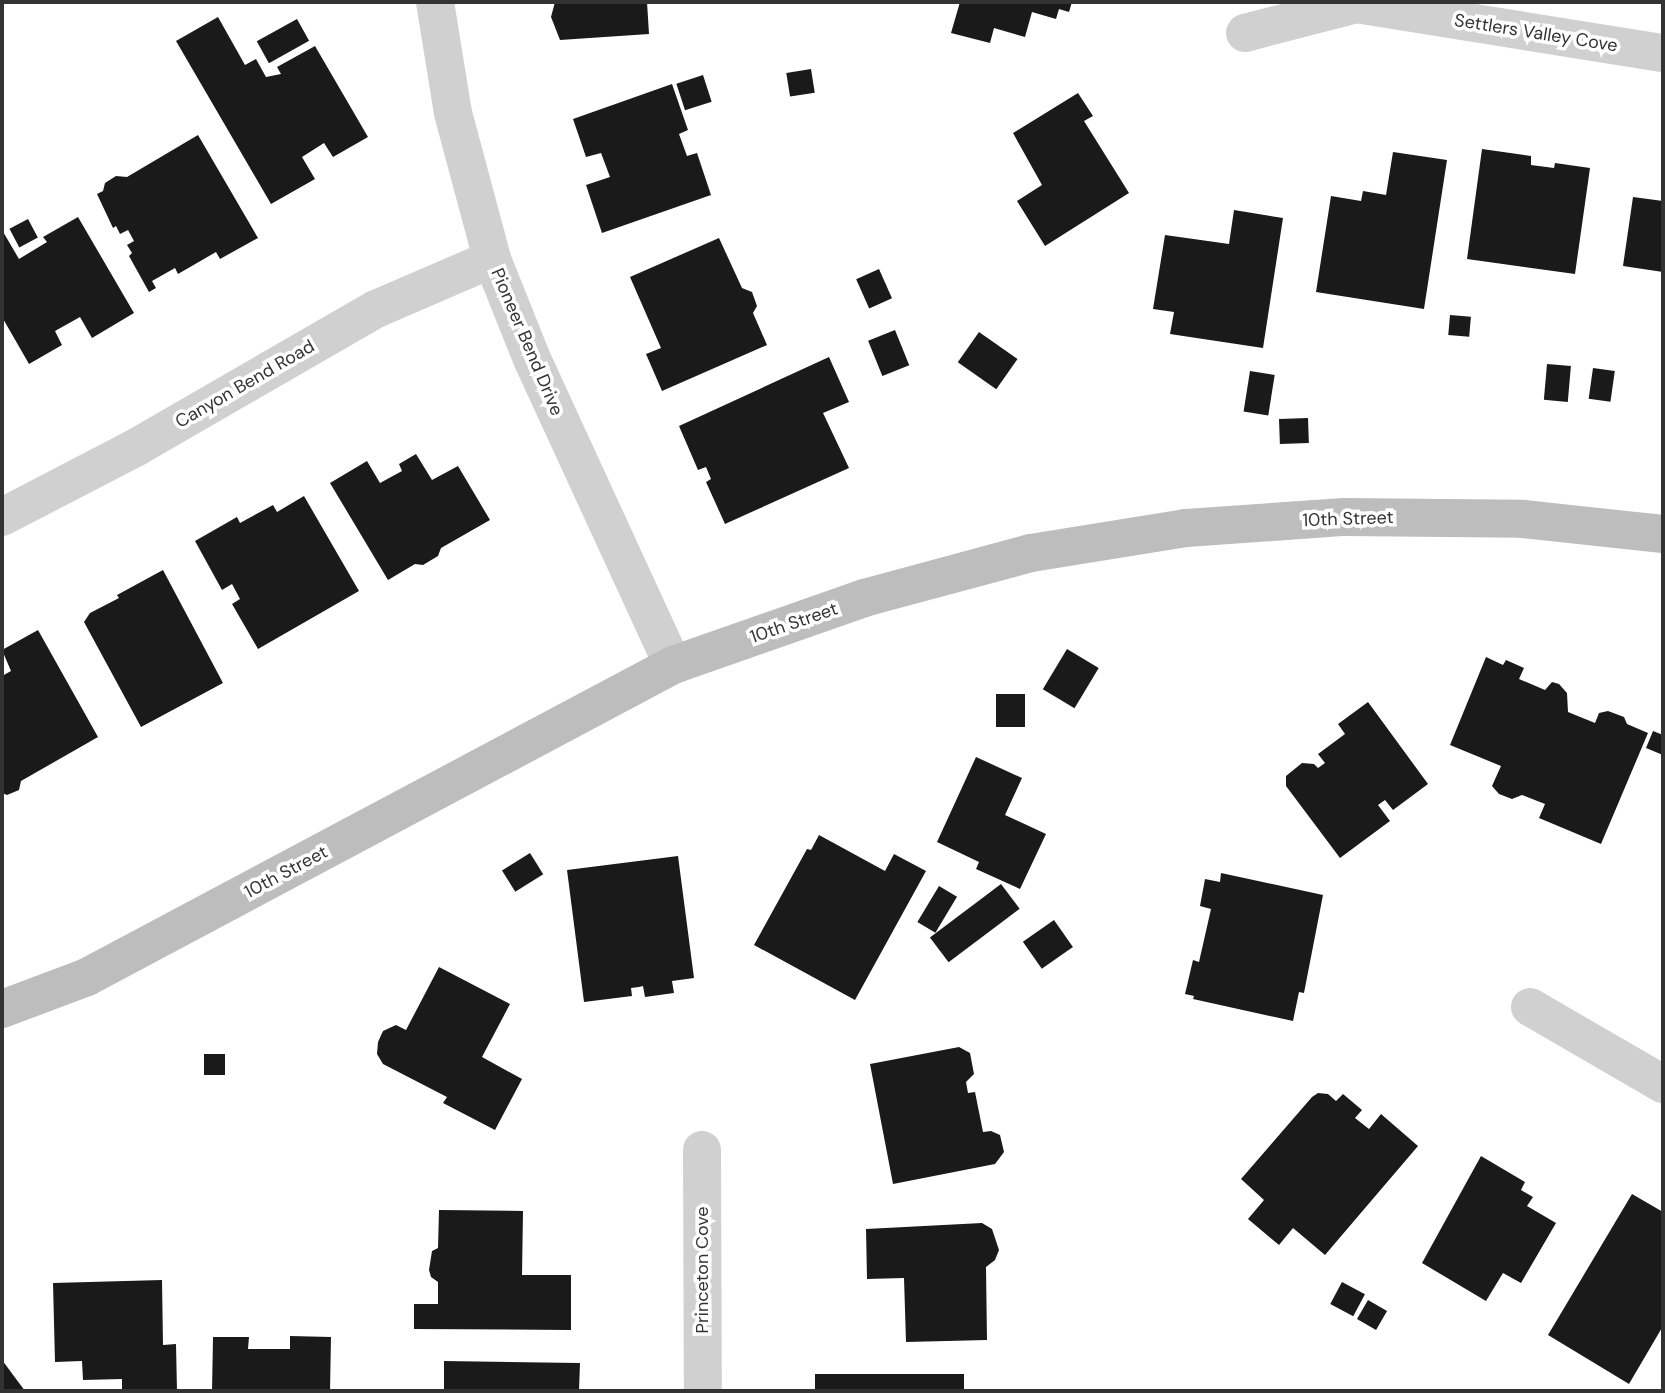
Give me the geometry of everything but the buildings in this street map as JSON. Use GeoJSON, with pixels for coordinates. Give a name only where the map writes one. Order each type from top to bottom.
{"type":"FeatureCollection","features":[{"type":"Feature","properties":{"kind":"street","name":"Pioneer Bend Drive"},"geometry":{"type":"LineString","coordinates":[[435,2],[453,113],[492,259],[533,359],[673,665]]}},
{"type":"Feature","properties":{"kind":"street","name":"Settlers Valley Cove"},"geometry":{"type":"LineString","coordinates":[[1245,33],[1356,4],[1663,53]]}},
{"type":"Feature","properties":{"kind":"street","name":"Canyon Bend Road"},"geometry":{"type":"LineString","coordinates":[[2,517],[135,448],[376,309],[492,259]]}},
{"type":"Feature","properties":{"kind":"street","name":"10th Street"},"geometry":{"type":"LineString","coordinates":[[2,1009],[87,977],[673,665],[864,598],[1031,553],[1186,528],[1345,517],[1523,519],[1663,534]]}},
{"type":"Feature","properties":{"kind":"street"},"geometry":{"type":"LineString","coordinates":[[1530,1007],[1663,1084]]}},
{"type":"Feature","properties":{"kind":"street","name":"Princeton Cove"},"geometry":{"type":"LineString","coordinates":[[702,1150],[703,1391]]}}]}
